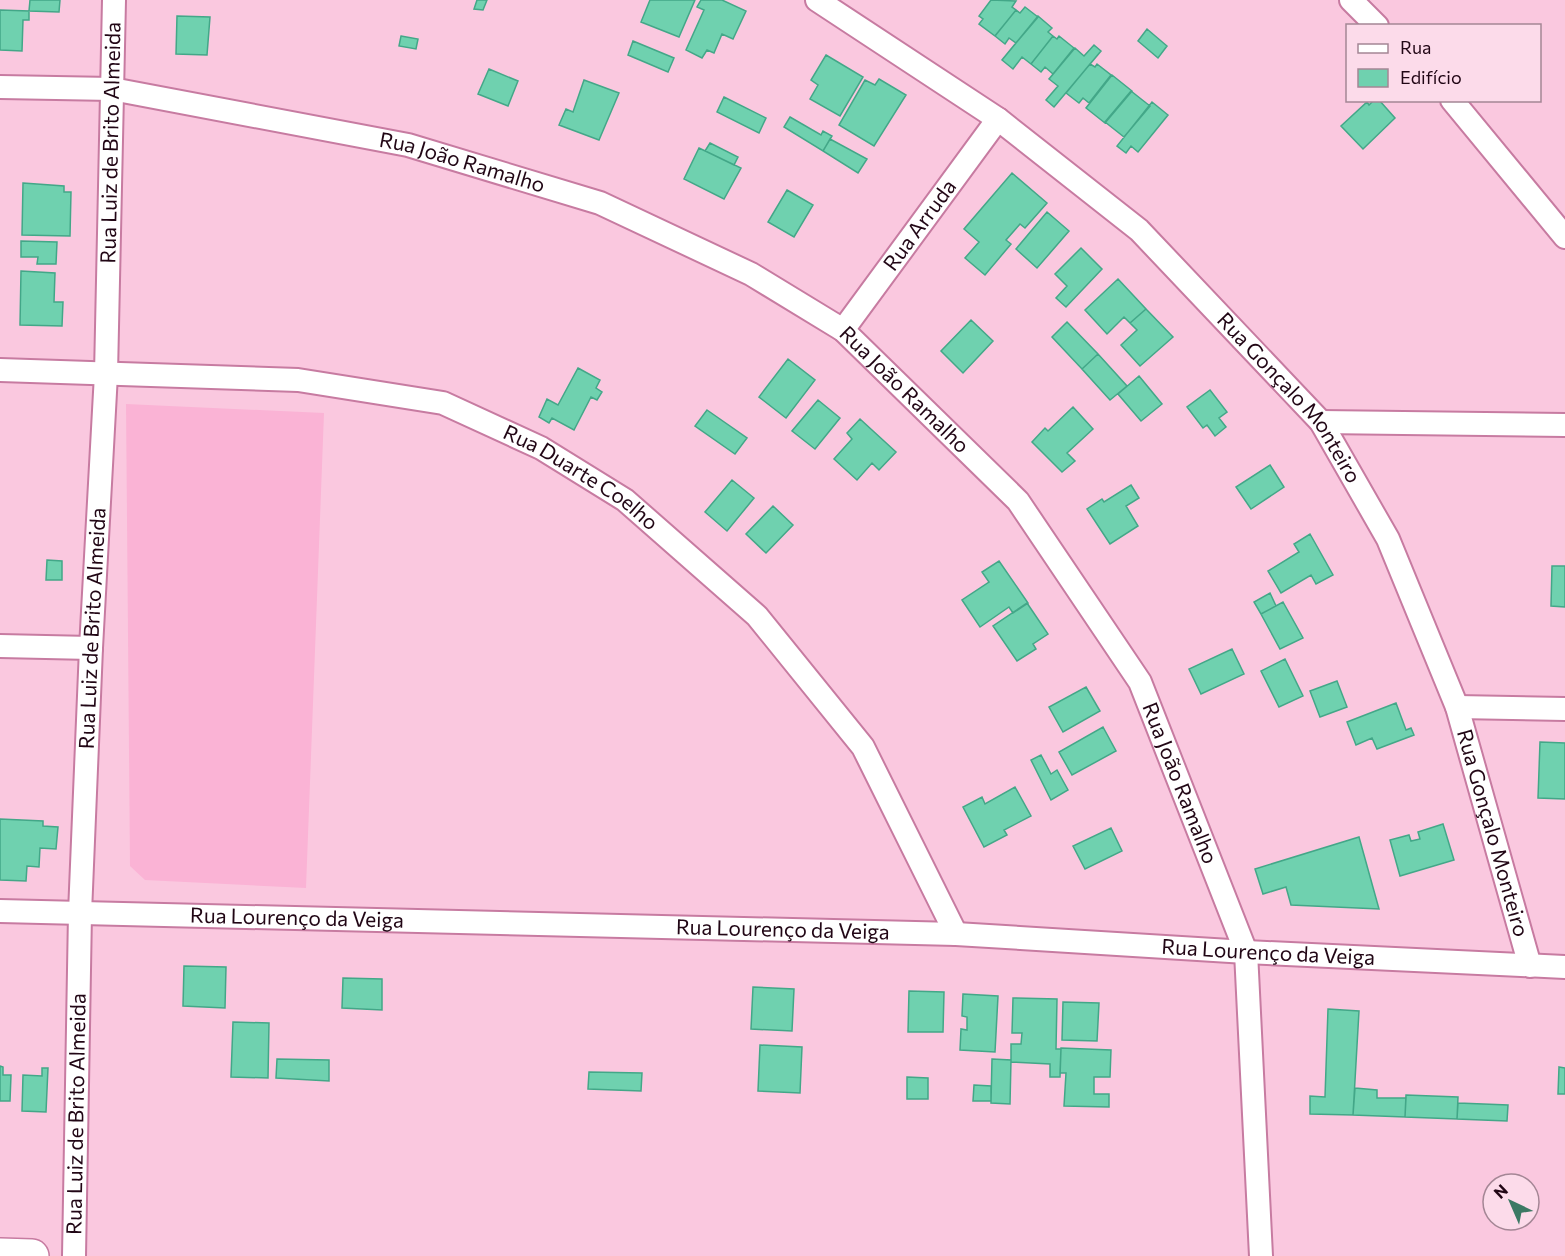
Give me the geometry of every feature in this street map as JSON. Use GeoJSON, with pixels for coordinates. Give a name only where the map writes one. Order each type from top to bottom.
{"type":"FeatureCollection","features":[{"type":"Feature","properties":{"kind":"street","name":"Rua Luiz de Brito Almeida"},"geometry":{"type":"LineString","coordinates":[[74,1256],[80,913],[106,374],[114,0]]}},
{"type":"Feature","properties":{"kind":"street","name":"Rua Gonçalo Monteiro"},"geometry":{"type":"LineString","coordinates":[[817,0],[998,119],[1139,230],[1321,422],[1388,538],[1457,707],[1530,966]]}},
{"type":"Feature","properties":{"kind":"street"},"geometry":{"type":"LineString","coordinates":[[1351,0],[1375,24]]}},
{"type":"Feature","properties":{"kind":"street","name":"Rua João Ramalho"},"geometry":{"type":"LineString","coordinates":[[0,87],[112,89],[408,145],[600,203],[751,274],[843,330],[1018,501],[1140,682],[1246,952],[1261,1256]]}},
{"type":"Feature","properties":{"kind":"street"},"geometry":{"type":"LineString","coordinates":[[1454,102],[1565,237]]}},
{"type":"Feature","properties":{"kind":"street","name":"Rua Arruda"},"geometry":{"type":"LineString","coordinates":[[843,330],[998,119]]}},
{"type":"Feature","properties":{"kind":"street","name":"Rua Duarte Coelho"},"geometry":{"type":"LineString","coordinates":[[0,370],[298,380],[443,403],[541,448],[625,500],[758,616],[863,747],[956,934]]}},
{"type":"Feature","properties":{"kind":"street"},"geometry":{"type":"LineString","coordinates":[[1321,422],[1565,425]]}},
{"type":"Feature","properties":{"kind":"street"},"geometry":{"type":"LineString","coordinates":[[0,646],[91,648]]}},
{"type":"Feature","properties":{"kind":"street"},"geometry":{"type":"LineString","coordinates":[[1457,707],[1565,709]]}},
{"type":"Feature","properties":{"kind":"street","name":"Rua Lourenço da Veiga"},"geometry":{"type":"LineString","coordinates":[[0,911],[956,934],[1246,952],[1565,968]]}},
{"type":"Feature","properties":{"kind":"street"},"geometry":{"type":"LineString","coordinates":[[0,1255],[32,1256]]}},
{"type":"Feature","properties":{"kind":"shaded area"},"geometry":{"type":"Polygon","coordinates":[[[126,404],[324,413],[306,888],[145,880],[130,866],[126,404]]]}},
{"type":"Feature","properties":{"kind":"building"},"geometry":{"type":"Polygon","coordinates":[[[30,0],[60,0],[59,12],[29,11],[30,0]]]}},
{"type":"Feature","properties":{"kind":"building"},"geometry":{"type":"Polygon","coordinates":[[[477,0],[487,0],[483,10],[474,9],[477,0]]]}},
{"type":"Feature","properties":{"kind":"building"},"geometry":{"type":"Polygon","coordinates":[[[650,0],[695,0],[679,37],[641,22],[650,0]]]}},
{"type":"Feature","properties":{"kind":"building"},"geometry":{"type":"Polygon","coordinates":[[[701,0],[722,0],[746,11],[733,39],[722,34],[714,53],[707,50],[702,58],[686,50],[704,10],[697,7],[701,0]]]}},
{"type":"Feature","properties":{"kind":"building"},"geometry":{"type":"Polygon","coordinates":[[[991,0],[1016,1],[1012,7],[1016,10],[995,36],[979,24],[983,19],[979,16],[991,0]]]}},
{"type":"Feature","properties":{"kind":"building"},"geometry":{"type":"Polygon","coordinates":[[[1025,7],[1038,17],[1016,43],[1009,38],[1005,44],[995,36],[1016,10],[1020,13],[1025,7]]]}},
{"type":"Feature","properties":{"kind":"building"},"geometry":{"type":"Polygon","coordinates":[[[0,10],[29,11],[29,20],[23,20],[22,51],[0,50],[0,10]]]}},
{"type":"Feature","properties":{"kind":"building"},"geometry":{"type":"Polygon","coordinates":[[[177,16],[210,17],[207,55],[176,54],[177,16]]]}},
{"type":"Feature","properties":{"kind":"building"},"geometry":{"type":"Polygon","coordinates":[[[1038,16],[1052,28],[1048,32],[1053,36],[1031,64],[1022,57],[1013,69],[1002,60],[1038,16]]]}},
{"type":"Feature","properties":{"kind":"building"},"geometry":{"type":"Polygon","coordinates":[[[1147,29],[1167,46],[1158,58],[1138,41],[1147,29]]]}},
{"type":"Feature","properties":{"kind":"building"},"geometry":{"type":"Polygon","coordinates":[[[401,36],[418,39],[416,49],[399,46],[401,36]]]}},
{"type":"Feature","properties":{"kind":"building"},"geometry":{"type":"Polygon","coordinates":[[[1053,36],[1057,39],[1059,36],[1074,48],[1053,74],[1045,67],[1041,72],[1031,64],[1053,36]]]}},
{"type":"Feature","properties":{"kind":"building"},"geometry":{"type":"Polygon","coordinates":[[[633,41],[674,58],[668,72],[628,55],[633,41]]]}},
{"type":"Feature","properties":{"kind":"building"},"geometry":{"type":"Polygon","coordinates":[[[1094,45],[1101,51],[1054,107],[1046,100],[1058,86],[1049,79],[1075,48],[1084,56],[1094,45]]]}},
{"type":"Feature","properties":{"kind":"building"},"geometry":{"type":"Polygon","coordinates":[[[826,55],[863,77],[840,116],[810,99],[818,85],[811,80],[826,55]]]}},
{"type":"Feature","properties":{"kind":"building"},"geometry":{"type":"Polygon","coordinates":[[[1090,64],[1095,67],[1097,64],[1111,75],[1089,103],[1083,98],[1079,103],[1066,93],[1090,64]]]}},
{"type":"Feature","properties":{"kind":"building"},"geometry":{"type":"Polygon","coordinates":[[[489,69],[518,81],[508,106],[478,94],[489,69]]]}},
{"type":"Feature","properties":{"kind":"building"},"geometry":{"type":"Polygon","coordinates":[[[1112,75],[1132,91],[1105,123],[1086,108],[1112,75]]]}},
{"type":"Feature","properties":{"kind":"building"},"geometry":{"type":"Polygon","coordinates":[[[879,79],[906,95],[874,146],[839,125],[865,80],[875,85],[879,79]]]}},
{"type":"Feature","properties":{"kind":"building"},"geometry":{"type":"Polygon","coordinates":[[[584,80],[619,93],[599,140],[559,125],[566,109],[573,112],[584,80]]]}},
{"type":"Feature","properties":{"kind":"building"},"geometry":{"type":"Polygon","coordinates":[[[1131,91],[1150,106],[1124,137],[1105,122],[1131,91]]]}},
{"type":"Feature","properties":{"kind":"building"},"geometry":{"type":"Polygon","coordinates":[[[724,97],[766,118],[759,133],[717,112],[724,97]]]}},
{"type":"Feature","properties":{"kind":"building"},"geometry":{"type":"Polygon","coordinates":[[[1152,102],[1168,115],[1138,152],[1131,146],[1126,153],[1117,146],[1152,102]]]}},
{"type":"Feature","properties":{"kind":"building"},"geometry":{"type":"Polygon","coordinates":[[[1367,102],[1369,105],[1372,102],[1381,102],[1395,118],[1363,149],[1341,126],[1367,102]]]}},
{"type":"Feature","properties":{"kind":"building"},"geometry":{"type":"Polygon","coordinates":[[[790,117],[821,135],[823,131],[832,136],[823,151],[784,127],[790,117]]]}},
{"type":"Feature","properties":{"kind":"building"},"geometry":{"type":"Polygon","coordinates":[[[830,139],[867,159],[858,173],[823,151],[830,139]]]}},
{"type":"Feature","properties":{"kind":"building"},"geometry":{"type":"Polygon","coordinates":[[[710,143],[738,157],[734,165],[705,151],[710,143]]]}},
{"type":"Feature","properties":{"kind":"building"},"geometry":{"type":"Polygon","coordinates":[[[699,148],[741,168],[724,199],[684,179],[699,148]]]}},
{"type":"Feature","properties":{"kind":"building"},"geometry":{"type":"Polygon","coordinates":[[[1012,173],[1047,203],[1025,228],[1020,224],[1006,240],[1011,244],[985,275],[965,258],[979,242],[964,229],[1012,173]]]}},
{"type":"Feature","properties":{"kind":"building"},"geometry":{"type":"Polygon","coordinates":[[[23,183],[64,186],[64,192],[71,192],[70,236],[22,235],[23,183]]]}},
{"type":"Feature","properties":{"kind":"building"},"geometry":{"type":"Polygon","coordinates":[[[787,190],[813,205],[794,237],[768,222],[787,190]]]}},
{"type":"Feature","properties":{"kind":"building"},"geometry":{"type":"Polygon","coordinates":[[[1047,212],[1069,231],[1037,268],[1016,249],[1047,212]]]}},
{"type":"Feature","properties":{"kind":"building"},"geometry":{"type":"Polygon","coordinates":[[[21,241],[57,242],[56,264],[37,264],[38,257],[21,257],[21,241]]]}},
{"type":"Feature","properties":{"kind":"building"},"geometry":{"type":"Polygon","coordinates":[[[1081,248],[1102,269],[1066,307],[1056,298],[1067,286],[1055,274],[1081,248]]]}},
{"type":"Feature","properties":{"kind":"building"},"geometry":{"type":"Polygon","coordinates":[[[21,271],[55,273],[54,302],[63,302],[62,326],[20,325],[21,271]]]}},
{"type":"Feature","properties":{"kind":"building"},"geometry":{"type":"Polygon","coordinates":[[[1118,279],[1146,309],[1130,323],[1124,317],[1107,334],[1085,310],[1118,279]]]}},
{"type":"Feature","properties":{"kind":"building"},"geometry":{"type":"Polygon","coordinates":[[[1146,309],[1173,337],[1140,366],[1121,345],[1137,330],[1130,323],[1146,309]]]}},
{"type":"Feature","properties":{"kind":"building"},"geometry":{"type":"Polygon","coordinates":[[[971,320],[993,341],[963,373],[941,351],[971,320]]]}},
{"type":"Feature","properties":{"kind":"building"},"geometry":{"type":"Polygon","coordinates":[[[1067,322],[1098,354],[1082,369],[1052,337],[1067,322]]]}},
{"type":"Feature","properties":{"kind":"building"},"geometry":{"type":"Polygon","coordinates":[[[1098,354],[1127,386],[1110,400],[1082,369],[1098,354]]]}},
{"type":"Feature","properties":{"kind":"building"},"geometry":{"type":"Polygon","coordinates":[[[788,359],[815,380],[786,418],[759,397],[788,359]]]}},
{"type":"Feature","properties":{"kind":"building"},"geometry":{"type":"Polygon","coordinates":[[[578,368],[600,380],[596,388],[602,392],[597,400],[591,397],[574,430],[552,418],[549,423],[539,417],[547,399],[558,405],[578,368]]]}},
{"type":"Feature","properties":{"kind":"building"},"geometry":{"type":"Polygon","coordinates":[[[1139,376],[1162,404],[1141,421],[1118,394],[1139,376]]]}},
{"type":"Feature","properties":{"kind":"building"},"geometry":{"type":"Polygon","coordinates":[[[1210,390],[1227,412],[1219,418],[1226,427],[1215,436],[1207,425],[1203,428],[1187,407],[1210,390]]]}},
{"type":"Feature","properties":{"kind":"building"},"geometry":{"type":"Polygon","coordinates":[[[818,400],[840,418],[815,449],[792,431],[818,400]]]}},
{"type":"Feature","properties":{"kind":"building"},"geometry":{"type":"Polygon","coordinates":[[[1073,407],[1093,429],[1067,453],[1075,461],[1062,472],[1032,442],[1045,428],[1048,431],[1073,407]]]}},
{"type":"Feature","properties":{"kind":"building"},"geometry":{"type":"Polygon","coordinates":[[[707,410],[747,438],[735,454],[695,426],[707,410]]]}},
{"type":"Feature","properties":{"kind":"building"},"geometry":{"type":"Polygon","coordinates":[[[860,419],[896,452],[879,470],[872,463],[857,480],[834,459],[852,439],[847,433],[860,419]]]}},
{"type":"Feature","properties":{"kind":"building"},"geometry":{"type":"Polygon","coordinates":[[[1270,465],[1284,487],[1251,509],[1236,487],[1270,465]]]}},
{"type":"Feature","properties":{"kind":"building"},"geometry":{"type":"Polygon","coordinates":[[[732,480],[754,498],[727,531],[705,512],[732,480]]]}},
{"type":"Feature","properties":{"kind":"building"},"geometry":{"type":"Polygon","coordinates":[[[1131,485],[1139,498],[1126,506],[1138,526],[1110,544],[1087,509],[1102,499],[1104,502],[1131,485]]]}},
{"type":"Feature","properties":{"kind":"building"},"geometry":{"type":"Polygon","coordinates":[[[773,506],[793,525],[766,553],[746,534],[773,506]]]}},
{"type":"Feature","properties":{"kind":"building"},"geometry":{"type":"Polygon","coordinates":[[[1310,534],[1333,575],[1316,584],[1311,575],[1281,593],[1268,571],[1299,552],[1294,544],[1310,534]]]}},
{"type":"Feature","properties":{"kind":"building"},"geometry":{"type":"Polygon","coordinates":[[[47,560],[62,561],[62,580],[46,580],[47,560]]]}},
{"type":"Feature","properties":{"kind":"building"},"geometry":{"type":"Polygon","coordinates":[[[999,561],[1028,603],[1013,613],[1009,607],[980,627],[962,600],[989,582],[982,572],[999,561]]]}},
{"type":"Feature","properties":{"kind":"building"},"geometry":{"type":"Polygon","coordinates":[[[1552,566],[1565,566],[1565,607],[1551,606],[1552,566]]]}},
{"type":"Feature","properties":{"kind":"building"},"geometry":{"type":"Polygon","coordinates":[[[1270,593],[1276,606],[1261,614],[1254,602],[1270,593]]]}},
{"type":"Feature","properties":{"kind":"building"},"geometry":{"type":"Polygon","coordinates":[[[1283,602],[1303,638],[1280,649],[1261,614],[1283,602]]]}},
{"type":"Feature","properties":{"kind":"building"},"geometry":{"type":"Polygon","coordinates":[[[1027,603],[1048,634],[1033,644],[1036,649],[1017,661],[993,626],[1027,603]]]}},
{"type":"Feature","properties":{"kind":"building"},"geometry":{"type":"Polygon","coordinates":[[[1232,649],[1244,674],[1201,694],[1189,669],[1232,649]]]}},
{"type":"Feature","properties":{"kind":"building"},"geometry":{"type":"Polygon","coordinates":[[[1285,659],[1303,696],[1279,707],[1261,671],[1285,659]]]}},
{"type":"Feature","properties":{"kind":"building"},"geometry":{"type":"Polygon","coordinates":[[[1337,681],[1347,707],[1320,717],[1310,691],[1337,681]]]}},
{"type":"Feature","properties":{"kind":"building"},"geometry":{"type":"Polygon","coordinates":[[[1086,687],[1100,711],[1063,732],[1049,707],[1086,687]]]}},
{"type":"Feature","properties":{"kind":"building"},"geometry":{"type":"Polygon","coordinates":[[[1396,703],[1406,730],[1411,728],[1414,735],[1377,749],[1372,738],[1356,745],[1347,722],[1396,703]]]}},
{"type":"Feature","properties":{"kind":"building"},"geometry":{"type":"Polygon","coordinates":[[[1103,727],[1116,751],[1072,775],[1059,752],[1103,727]]]}},
{"type":"Feature","properties":{"kind":"building"},"geometry":{"type":"Polygon","coordinates":[[[1540,742],[1565,743],[1565,799],[1538,798],[1540,742]]]}},
{"type":"Feature","properties":{"kind":"building"},"geometry":{"type":"Polygon","coordinates":[[[1041,755],[1051,774],[1057,770],[1068,790],[1051,800],[1031,760],[1041,755]]]}},
{"type":"Feature","properties":{"kind":"building"},"geometry":{"type":"Polygon","coordinates":[[[1015,787],[1031,816],[1004,830],[1007,835],[984,847],[963,807],[982,797],[985,804],[1015,787]]]}},
{"type":"Feature","properties":{"kind":"building"},"geometry":{"type":"Polygon","coordinates":[[[0,819],[43,821],[43,826],[58,827],[56,849],[40,848],[39,867],[27,866],[26,881],[0,880],[0,819]]]}},
{"type":"Feature","properties":{"kind":"building"},"geometry":{"type":"Polygon","coordinates":[[[1443,824],[1454,860],[1400,876],[1390,840],[1409,835],[1411,841],[1420,839],[1418,832],[1443,824]]]}},
{"type":"Feature","properties":{"kind":"building"},"geometry":{"type":"Polygon","coordinates":[[[1111,828],[1122,851],[1085,869],[1073,846],[1111,828]]]}},
{"type":"Feature","properties":{"kind":"building"},"geometry":{"type":"Polygon","coordinates":[[[1359,837],[1379,909],[1291,905],[1286,887],[1263,894],[1255,869],[1359,837]]]}},
{"type":"Feature","properties":{"kind":"building"},"geometry":{"type":"Polygon","coordinates":[[[184,966],[226,967],[225,1008],[183,1006],[184,966]]]}},
{"type":"Feature","properties":{"kind":"building"},"geometry":{"type":"Polygon","coordinates":[[[343,978],[382,979],[382,1010],[342,1008],[343,978]]]}},
{"type":"Feature","properties":{"kind":"building"},"geometry":{"type":"Polygon","coordinates":[[[753,987],[794,989],[792,1031],[751,1029],[753,987]]]}},
{"type":"Feature","properties":{"kind":"building"},"geometry":{"type":"Polygon","coordinates":[[[909,991],[944,992],[943,1032],[908,1032],[909,991]]]}},
{"type":"Feature","properties":{"kind":"building"},"geometry":{"type":"Polygon","coordinates":[[[963,994],[998,996],[995,1052],[960,1050],[961,1029],[967,1030],[967,1017],[962,1016],[963,994]]]}},
{"type":"Feature","properties":{"kind":"building"},"geometry":{"type":"Polygon","coordinates":[[[1013,998],[1057,999],[1056,1049],[1061,1049],[1060,1077],[1050,1077],[1050,1064],[1011,1062],[1011,1044],[1021,1044],[1022,1033],[1012,1033],[1013,998]]]}},
{"type":"Feature","properties":{"kind":"building"},"geometry":{"type":"Polygon","coordinates":[[[1063,1002],[1099,1003],[1097,1041],[1062,1040],[1063,1002]]]}},
{"type":"Feature","properties":{"kind":"building"},"geometry":{"type":"Polygon","coordinates":[[[1328,1009],[1359,1011],[1353,1115],[1310,1114],[1310,1096],[1325,1097],[1328,1009]]]}},
{"type":"Feature","properties":{"kind":"building"},"geometry":{"type":"Polygon","coordinates":[[[233,1022],[269,1023],[268,1078],[231,1077],[233,1022]]]}},
{"type":"Feature","properties":{"kind":"building"},"geometry":{"type":"Polygon","coordinates":[[[760,1045],[802,1047],[800,1093],[758,1091],[760,1045]]]}},
{"type":"Feature","properties":{"kind":"building"},"geometry":{"type":"Polygon","coordinates":[[[1061,1048],[1111,1050],[1110,1077],[1094,1077],[1094,1094],[1109,1094],[1109,1107],[1064,1106],[1066,1073],[1060,1073],[1061,1048]]]}},
{"type":"Feature","properties":{"kind":"building"},"geometry":{"type":"Polygon","coordinates":[[[277,1059],[329,1060],[329,1081],[276,1078],[277,1059]]]}},
{"type":"Feature","properties":{"kind":"building"},"geometry":{"type":"Polygon","coordinates":[[[992,1059],[1011,1060],[1010,1104],[991,1103],[992,1059]]]}},
{"type":"Feature","properties":{"kind":"building"},"geometry":{"type":"Polygon","coordinates":[[[0,1066],[3,1067],[3,1075],[11,1075],[10,1101],[0,1101],[0,1066]]]}},
{"type":"Feature","properties":{"kind":"building"},"geometry":{"type":"Polygon","coordinates":[[[1559,1067],[1565,1068],[1565,1094],[1558,1094],[1559,1067]]]}},
{"type":"Feature","properties":{"kind":"building"},"geometry":{"type":"Polygon","coordinates":[[[42,1068],[48,1068],[46,1112],[22,1111],[23,1075],[42,1076],[42,1068]]]}},
{"type":"Feature","properties":{"kind":"building"},"geometry":{"type":"Polygon","coordinates":[[[589,1072],[642,1073],[641,1091],[588,1089],[589,1072]]]}},
{"type":"Feature","properties":{"kind":"building"},"geometry":{"type":"Polygon","coordinates":[[[907,1077],[928,1078],[928,1099],[907,1099],[907,1077]]]}},
{"type":"Feature","properties":{"kind":"building"},"geometry":{"type":"Polygon","coordinates":[[[974,1085],[991,1086],[991,1101],[973,1101],[974,1085]]]}},
{"type":"Feature","properties":{"kind":"building"},"geometry":{"type":"Polygon","coordinates":[[[1355,1088],[1377,1090],[1377,1098],[1406,1098],[1405,1117],[1353,1115],[1355,1088]]]}},
{"type":"Feature","properties":{"kind":"building"},"geometry":{"type":"Polygon","coordinates":[[[1406,1095],[1458,1097],[1457,1119],[1405,1117],[1406,1095]]]}},
{"type":"Feature","properties":{"kind":"building"},"geometry":{"type":"Polygon","coordinates":[[[1458,1103],[1508,1105],[1507,1121],[1457,1119],[1458,1103]]]}}]}
